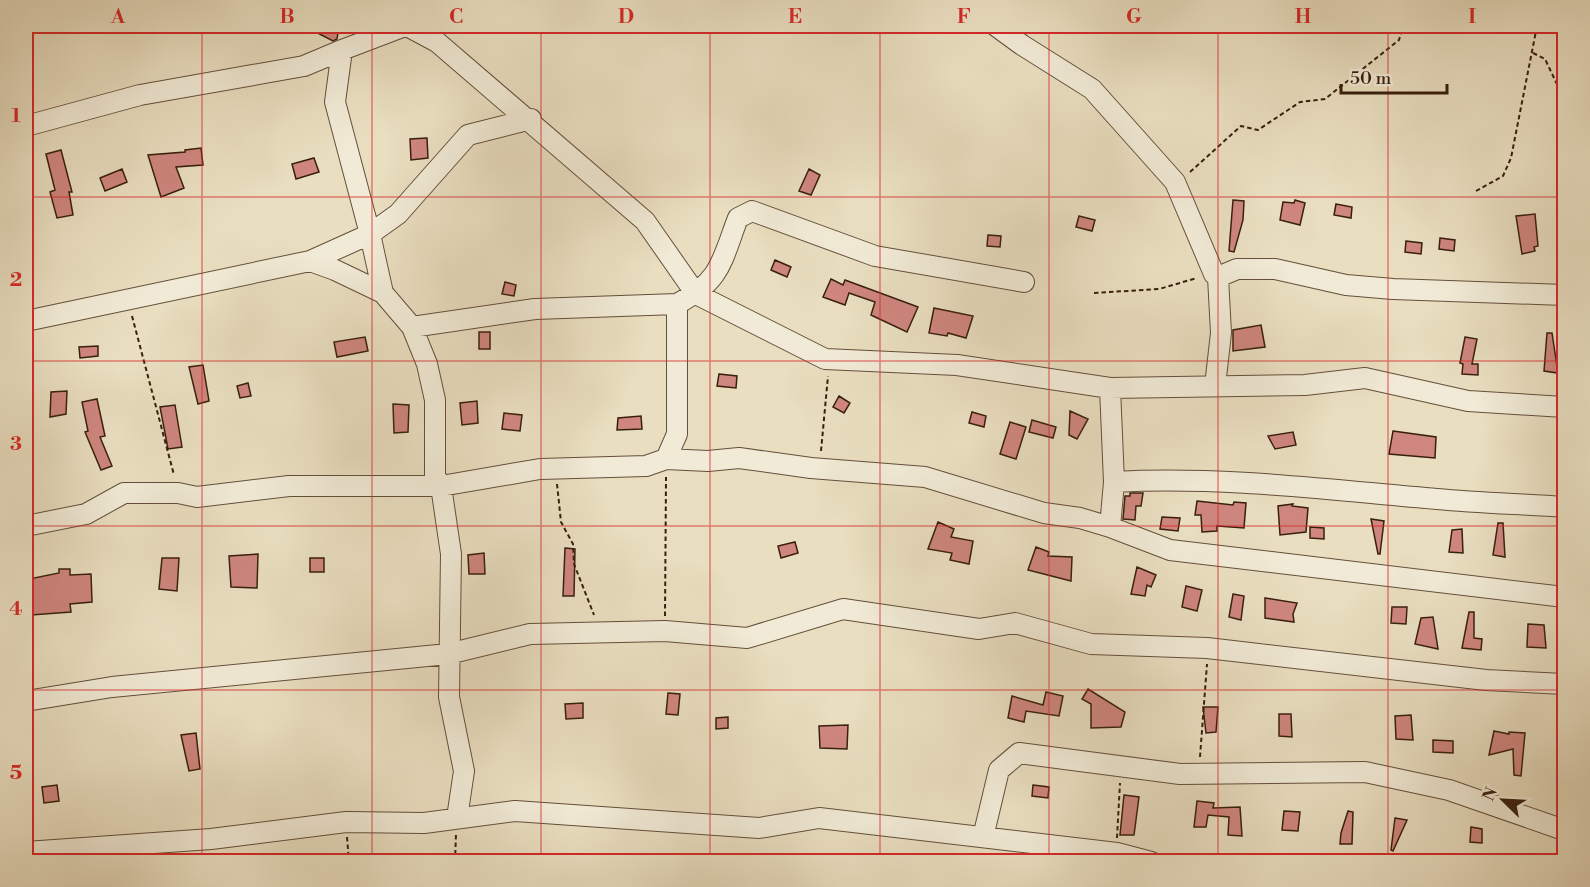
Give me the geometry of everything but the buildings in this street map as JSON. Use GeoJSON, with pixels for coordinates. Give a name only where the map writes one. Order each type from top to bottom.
{"type":"FeatureCollection","features":[{"type":"Feature","properties":{"kind":"street"},"geometry":{"type":"LineString","coordinates":[[26,126],[140,96],[304,66],[406,26],[437,42],[531,119],[645,221],[696,294],[825,359],[957,365],[1110,388],[1305,386],[1365,378],[1468,401],[1564,407]]}},
{"type":"Feature","properties":{"kind":"street"},"geometry":{"type":"LineString","coordinates":[[996,26],[1092,89],[1175,182],[1216,275],[1221,333],[1215,386]]}},
{"type":"Feature","properties":{"kind":"street"},"geometry":{"type":"LineString","coordinates":[[342,50],[334,102],[370,234],[383,293]]}},
{"type":"Feature","properties":{"kind":"street"},"geometry":{"type":"LineString","coordinates":[[26,321],[310,261],[370,234],[398,214],[468,135],[531,119]]}},
{"type":"Feature","properties":{"kind":"street"},"geometry":{"type":"LineString","coordinates":[[412,327],[535,309],[676,304],[696,294],[717,275],[738,218],[752,211],[875,256],[1024,282]]}},
{"type":"Feature","properties":{"kind":"street"},"geometry":{"type":"LineString","coordinates":[[310,261],[383,293],[412,327],[427,364],[435,400],[435,476],[441,486],[451,554],[449,697],[464,771],[457,818]]}},
{"type":"Feature","properties":{"kind":"street"},"geometry":{"type":"LineString","coordinates":[[1216,275],[1236,269],[1275,269],[1346,285],[1393,289],[1564,295]]}},
{"type":"Feature","properties":{"kind":"street"},"geometry":{"type":"LineString","coordinates":[[666,459],[677,434],[676,304]]}},
{"type":"Feature","properties":{"kind":"street"},"geometry":{"type":"LineString","coordinates":[[1110,388],[1114,482],[1110,527]]}},
{"type":"Feature","properties":{"kind":"street"},"geometry":{"type":"LineString","coordinates":[[26,526],[86,514],[124,493],[178,493],[197,497],[289,486],[441,486],[540,468],[646,466],[666,459],[708,461],[739,458],[818,468],[924,477],[1044,513],[1080,518],[1170,550],[1564,597]]}},
{"type":"Feature","properties":{"kind":"street"},"geometry":{"type":"LineString","coordinates":[[1114,482],[1149,480],[1276,484],[1440,499],[1564,507]]}},
{"type":"Feature","properties":{"kind":"street"},"geometry":{"type":"LineString","coordinates":[[26,702],[112,687],[448,654],[530,634],[665,631],[747,638],[843,609],[980,629],[1016,624],[1091,644],[1207,648],[1486,680],[1564,684]]}},
{"type":"Feature","properties":{"kind":"street"},"geometry":{"type":"LineString","coordinates":[[983,837],[999,770],[1018,753],[1198,774],[1365,772],[1449,790],[1564,830]]}},
{"type":"Feature","properties":{"kind":"street"},"geometry":{"type":"LineString","coordinates":[[26,852],[211,839],[346,822],[402,824],[514,811],[759,828],[819,818],[1117,853],[1151,861]]}},
{"type":"Feature","properties":{"kind":"path"},"geometry":{"type":"LineString","coordinates":[[1175,182],[1202,164],[1242,126],[1258,130],[1300,102],[1325,99],[1399,40],[1403,26]]}},
{"type":"Feature","properties":{"kind":"path"},"geometry":{"type":"LineString","coordinates":[[1476,191],[1503,176],[1511,158],[1537,26]]}},
{"type":"Feature","properties":{"kind":"path"},"geometry":{"type":"LineString","coordinates":[[1533,53],[1545,59],[1564,99]]}},
{"type":"Feature","properties":{"kind":"path"},"geometry":{"type":"LineString","coordinates":[[1094,293],[1159,289],[1216,275]]}},
{"type":"Feature","properties":{"kind":"path"},"geometry":{"type":"LineString","coordinates":[[128,301],[178,493]]}},
{"type":"Feature","properties":{"kind":"path"},"geometry":{"type":"LineString","coordinates":[[818,468],[827,411],[829,378],[825,359]]}},
{"type":"Feature","properties":{"kind":"path"},"geometry":{"type":"LineString","coordinates":[[665,631],[666,459]]}},
{"type":"Feature","properties":{"kind":"path"},"geometry":{"type":"LineString","coordinates":[[555,469],[561,522],[573,544],[574,564],[593,612],[597,633]]}},
{"type":"Feature","properties":{"kind":"path"},"geometry":{"type":"LineString","coordinates":[[1198,774],[1207,676],[1207,648]]}},
{"type":"Feature","properties":{"kind":"path"},"geometry":{"type":"LineString","coordinates":[[1117,853],[1121,765]]}},
{"type":"Feature","properties":{"kind":"path"},"geometry":{"type":"LineString","coordinates":[[455,861],[457,818]]}},
{"type":"Feature","properties":{"kind":"path"},"geometry":{"type":"LineString","coordinates":[[346,822],[349,861]]}}]}
